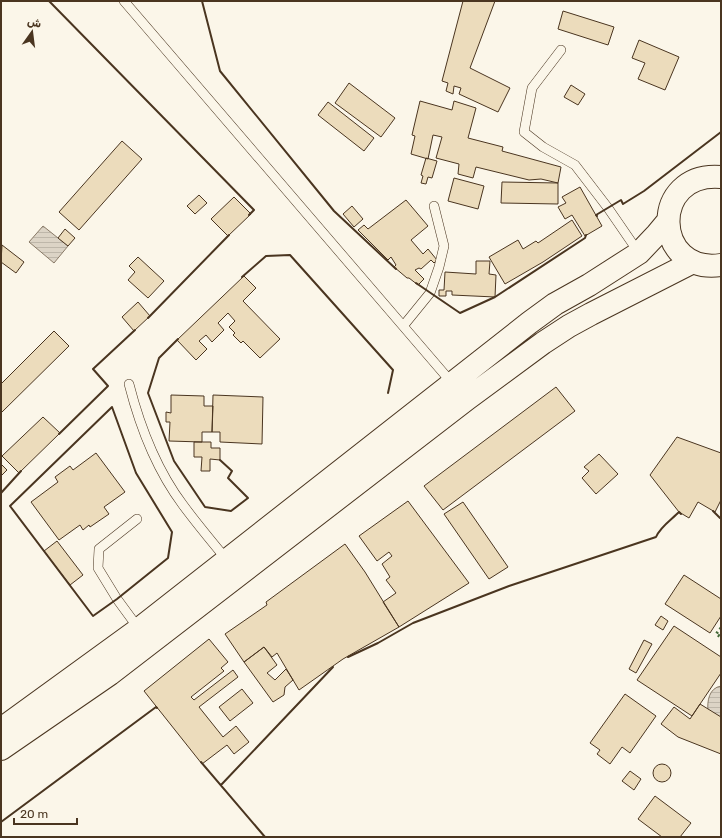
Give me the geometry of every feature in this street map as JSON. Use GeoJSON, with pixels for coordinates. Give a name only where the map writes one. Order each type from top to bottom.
{"type":"FeatureCollection","features":[{"type":"Feature","properties":{"kind":"main road"},"geometry":{"type":"LineString","coordinates":[[721,177],[712,176],[700,178],[689,183],[680,190],[673,199],[669,210],[668,222],[672,241],[678,250],[693,262],[703,265],[721,265]]}},
{"type":"Feature","properties":{"kind":"main road"},"geometry":{"type":"LineString","coordinates":[[1,729],[139,629],[452,382],[555,304],[589,285],[639,253],[668,222]]}},
{"type":"Feature","properties":{"kind":"main road"},"geometry":{"type":"LineString","coordinates":[[1,749],[110,674],[467,399],[543,343],[591,314],[693,262]]}},
{"type":"Feature","properties":{"kind":"lane"},"geometry":{"type":"LineString","coordinates":[[124,1],[452,382]]}},
{"type":"Feature","properties":{"kind":"lane"},"geometry":{"type":"LineString","coordinates":[[561,50],[532,88],[524,132],[543,147],[575,165],[608,208],[639,253]]}},
{"type":"Feature","properties":{"kind":"lane"},"geometry":{"type":"LineString","coordinates":[[404,325],[430,293],[439,267],[444,246],[434,206]]}},
{"type":"Feature","properties":{"kind":"lane"},"geometry":{"type":"LineString","coordinates":[[128,384],[144,435],[168,483],[183,505],[227,560]]}},
{"type":"Feature","properties":{"kind":"lane"},"geometry":{"type":"LineString","coordinates":[[137,519],[99,549],[98,568],[139,629]]}},
{"type":"Feature","properties":{"kind":"shaded area"},"geometry":{"type":"Polygon","coordinates":[[[43,226],[68,246],[54,263],[29,242],[43,226]]]}},
{"type":"Feature","properties":{"kind":"shaded area"},"geometry":{"type":"Polygon","coordinates":[[[721,686],[721,720],[708,711],[708,707],[711,692],[717,687],[721,686]]]}},
{"type":"Feature","properties":{"kind":"building"},"geometry":{"type":"Polygon","coordinates":[[[463,1],[495,1],[470,68],[510,88],[498,112],[459,94],[461,88],[454,86],[453,94],[446,91],[448,83],[442,81],[463,1]]]}},
{"type":"Feature","properties":{"kind":"building"},"geometry":{"type":"Polygon","coordinates":[[[563,11],[614,27],[608,45],[558,29],[563,11]]]}},
{"type":"Feature","properties":{"kind":"building"},"geometry":{"type":"Polygon","coordinates":[[[639,40],[679,57],[665,90],[638,79],[645,63],[632,58],[639,40]]]}},
{"type":"Feature","properties":{"kind":"building"},"geometry":{"type":"Polygon","coordinates":[[[349,83],[395,118],[381,137],[335,103],[349,83]]]}},
{"type":"Feature","properties":{"kind":"building"},"geometry":{"type":"Polygon","coordinates":[[[571,85],[585,94],[578,105],[564,97],[571,85]]]}},
{"type":"Feature","properties":{"kind":"building"},"geometry":{"type":"Polygon","coordinates":[[[420,101],[452,110],[454,101],[476,108],[468,138],[503,147],[502,151],[561,167],[558,183],[541,179],[529,180],[476,167],[473,178],[458,174],[459,164],[436,158],[442,137],[433,135],[428,159],[411,154],[415,136],[412,135],[420,101]]]}},
{"type":"Feature","properties":{"kind":"building"},"geometry":{"type":"Polygon","coordinates":[[[328,102],[374,138],[364,151],[318,115],[328,102]]]}},
{"type":"Feature","properties":{"kind":"building"},"geometry":{"type":"Polygon","coordinates":[[[122,141],[142,159],[79,230],[59,212],[122,141]]]}},
{"type":"Feature","properties":{"kind":"building"},"geometry":{"type":"Polygon","coordinates":[[[426,158],[437,161],[432,178],[428,177],[426,184],[421,183],[423,176],[421,175],[426,158]]]}},
{"type":"Feature","properties":{"kind":"building"},"geometry":{"type":"Polygon","coordinates":[[[454,178],[484,186],[478,209],[448,201],[454,178]]]}},
{"type":"Feature","properties":{"kind":"building"},"geometry":{"type":"Polygon","coordinates":[[[502,182],[558,183],[558,204],[501,203],[502,182]]]}},
{"type":"Feature","properties":{"kind":"building"},"geometry":{"type":"Polygon","coordinates":[[[580,187],[602,226],[585,236],[572,215],[565,219],[558,207],[566,203],[562,197],[580,187]]]}},
{"type":"Feature","properties":{"kind":"building"},"geometry":{"type":"Polygon","coordinates":[[[199,195],[207,203],[195,214],[187,206],[199,195]]]}},
{"type":"Feature","properties":{"kind":"building"},"geometry":{"type":"Polygon","coordinates":[[[234,197],[251,214],[228,236],[211,219],[234,197]]]}},
{"type":"Feature","properties":{"kind":"building"},"geometry":{"type":"Polygon","coordinates":[[[406,200],[428,226],[411,240],[423,254],[428,249],[437,260],[434,263],[431,260],[421,269],[419,268],[415,270],[424,279],[418,285],[394,267],[396,265],[391,257],[388,260],[358,230],[364,225],[368,229],[406,200]]]}},
{"type":"Feature","properties":{"kind":"building"},"geometry":{"type":"Polygon","coordinates":[[[352,206],[363,219],[354,227],[343,214],[352,206]]]}},
{"type":"Feature","properties":{"kind":"building"},"geometry":{"type":"Polygon","coordinates":[[[572,220],[582,236],[543,262],[505,284],[489,257],[518,240],[523,249],[536,241],[538,243],[572,220]]]}},
{"type":"Feature","properties":{"kind":"building"},"geometry":{"type":"Polygon","coordinates":[[[65,229],[75,238],[68,246],[58,238],[65,229]]]}},
{"type":"Feature","properties":{"kind":"building"},"geometry":{"type":"Polygon","coordinates":[[[2,245],[24,262],[16,273],[1,262],[2,245]]]}},
{"type":"Feature","properties":{"kind":"building"},"geometry":{"type":"Polygon","coordinates":[[[138,257],[164,281],[148,298],[128,280],[135,272],[129,266],[138,257]]]}},
{"type":"Feature","properties":{"kind":"building"},"geometry":{"type":"Polygon","coordinates":[[[476,261],[490,261],[489,274],[496,275],[495,297],[452,295],[452,291],[446,291],[446,296],[439,296],[439,290],[444,290],[445,272],[476,274],[476,261]]]}},
{"type":"Feature","properties":{"kind":"building"},"geometry":{"type":"Polygon","coordinates":[[[244,276],[256,288],[243,301],[280,339],[260,358],[243,341],[241,343],[233,335],[235,333],[229,327],[235,321],[228,313],[218,323],[224,330],[212,342],[206,335],[199,341],[207,349],[196,360],[177,340],[244,276]]]}},
{"type":"Feature","properties":{"kind":"building"},"geometry":{"type":"Polygon","coordinates":[[[138,302],[150,316],[134,331],[122,317],[138,302]]]}},
{"type":"Feature","properties":{"kind":"building"},"geometry":{"type":"Polygon","coordinates":[[[54,331],[69,346],[1,413],[1,384],[54,331]]]}},
{"type":"Feature","properties":{"kind":"building"},"geometry":{"type":"Polygon","coordinates":[[[556,387],[575,411],[443,510],[424,486],[556,387]]]}},
{"type":"Feature","properties":{"kind":"building"},"geometry":{"type":"Polygon","coordinates":[[[171,395],[204,396],[204,406],[213,406],[212,432],[202,432],[202,442],[169,441],[170,422],[166,422],[166,412],[171,413],[171,395]]]}},
{"type":"Feature","properties":{"kind":"building"},"geometry":{"type":"Polygon","coordinates":[[[213,395],[263,397],[262,444],[220,442],[220,432],[212,432],[213,395]]]}},
{"type":"Feature","properties":{"kind":"building"},"geometry":{"type":"Polygon","coordinates":[[[43,417],[60,433],[19,473],[2,456],[43,417]]]}},
{"type":"Feature","properties":{"kind":"building"},"geometry":{"type":"Polygon","coordinates":[[[677,437],[721,453],[721,500],[715,512],[698,502],[689,518],[679,512],[650,475],[677,437]]]}},
{"type":"Feature","properties":{"kind":"building"},"geometry":{"type":"Polygon","coordinates":[[[194,442],[211,442],[211,448],[220,448],[220,460],[210,459],[210,471],[201,471],[202,457],[194,457],[194,442]]]}},
{"type":"Feature","properties":{"kind":"building"},"geometry":{"type":"Polygon","coordinates":[[[96,453],[125,492],[104,507],[109,514],[83,530],[80,525],[59,540],[31,502],[58,482],[55,477],[70,466],[73,470],[96,453]]]}},
{"type":"Feature","properties":{"kind":"building"},"geometry":{"type":"Polygon","coordinates":[[[599,454],[618,474],[596,494],[582,478],[589,471],[584,467],[599,454]]]}},
{"type":"Feature","properties":{"kind":"building"},"geometry":{"type":"Polygon","coordinates":[[[1,464],[7,470],[1,476],[1,464]]]}},
{"type":"Feature","properties":{"kind":"building"},"geometry":{"type":"Polygon","coordinates":[[[408,501],[469,583],[399,627],[383,602],[396,593],[386,580],[390,577],[382,564],[392,556],[389,552],[377,561],[359,536],[408,501]]]}},
{"type":"Feature","properties":{"kind":"building"},"geometry":{"type":"Polygon","coordinates":[[[463,502],[508,567],[489,579],[444,514],[463,502]]]}},
{"type":"Feature","properties":{"kind":"building"},"geometry":{"type":"Polygon","coordinates":[[[57,541],[83,575],[70,585],[44,551],[57,541]]]}},
{"type":"Feature","properties":{"kind":"building"},"geometry":{"type":"Polygon","coordinates":[[[345,544],[365,572],[399,627],[343,659],[299,690],[277,653],[272,657],[264,647],[244,662],[225,634],[267,605],[266,602],[345,544]]]}},
{"type":"Feature","properties":{"kind":"building"},"geometry":{"type":"Polygon","coordinates":[[[684,575],[721,599],[721,616],[710,633],[665,604],[684,575]]]}},
{"type":"Feature","properties":{"kind":"building"},"geometry":{"type":"Polygon","coordinates":[[[661,616],[668,621],[663,630],[655,625],[661,616]]]}},
{"type":"Feature","properties":{"kind":"building"},"geometry":{"type":"Polygon","coordinates":[[[674,626],[721,657],[721,673],[692,716],[637,680],[674,626]]]}},
{"type":"Feature","properties":{"kind":"building"},"geometry":{"type":"Polygon","coordinates":[[[209,639],[228,662],[221,668],[224,671],[191,697],[194,700],[233,670],[238,677],[199,707],[223,737],[236,726],[249,742],[234,754],[227,745],[202,764],[144,691],[209,639]]]}},
{"type":"Feature","properties":{"kind":"building"},"geometry":{"type":"Polygon","coordinates":[[[644,640],[652,644],[636,673],[629,669],[644,640]]]}},
{"type":"Feature","properties":{"kind":"building"},"geometry":{"type":"Polygon","coordinates":[[[264,647],[277,665],[267,673],[275,680],[286,669],[293,680],[285,687],[284,695],[273,702],[244,662],[264,647]]]}},
{"type":"Feature","properties":{"kind":"building"},"geometry":{"type":"Polygon","coordinates":[[[242,689],[253,703],[230,721],[219,707],[242,689]]]}},
{"type":"Feature","properties":{"kind":"building"},"geometry":{"type":"Polygon","coordinates":[[[625,694],[656,716],[630,753],[622,747],[610,764],[597,754],[600,750],[590,743],[625,694]]]}},
{"type":"Feature","properties":{"kind":"building"},"geometry":{"type":"Polygon","coordinates":[[[700,704],[721,717],[721,754],[678,737],[661,724],[674,707],[690,719],[700,704]]]}},
{"type":"Feature","properties":{"kind":"building"},"geometry":{"type":"Polygon","coordinates":[[[662,764],[668,767],[671,773],[668,779],[662,782],[656,779],[653,773],[656,767],[662,764]]]}},
{"type":"Feature","properties":{"kind":"building"},"geometry":{"type":"Polygon","coordinates":[[[630,771],[641,779],[634,790],[622,781],[630,771]]]}},
{"type":"Feature","properties":{"kind":"building"},"geometry":{"type":"Polygon","coordinates":[[[655,796],[691,823],[680,837],[662,837],[638,819],[655,796]]]}},
{"type":"Feature","properties":{"kind":"hedge"},"geometry":{"type":"LineString","coordinates":[[721,628],[716,634],[721,637]]}},
{"type":"Feature","properties":{"kind":"wall"},"geometry":{"type":"LineString","coordinates":[[49,1],[254,210],[249,215]]}},
{"type":"Feature","properties":{"kind":"wall"},"geometry":{"type":"LineString","coordinates":[[202,1],[220,71],[334,211],[396,269]]}},
{"type":"Feature","properties":{"kind":"wall"},"geometry":{"type":"LineString","coordinates":[[597,216],[596,215],[621,200],[623,204],[644,191],[721,132]]}},
{"type":"Feature","properties":{"kind":"wall"},"geometry":{"type":"LineString","coordinates":[[148,318],[229,235]]}},
{"type":"Feature","properties":{"kind":"wall"},"geometry":{"type":"LineString","coordinates":[[416,283],[460,313],[495,297],[585,238],[586,235]]}},
{"type":"Feature","properties":{"kind":"wall"},"geometry":{"type":"LineString","coordinates":[[242,277],[266,256],[290,255],[393,370],[388,393]]}},
{"type":"Feature","properties":{"kind":"wall"},"geometry":{"type":"LineString","coordinates":[[59,434],[108,386],[93,369],[135,330]]}},
{"type":"Feature","properties":{"kind":"wall"},"geometry":{"type":"LineString","coordinates":[[178,339],[159,358],[148,393],[174,461],[205,507],[231,511],[248,498],[228,478],[232,471],[220,460]]}},
{"type":"Feature","properties":{"kind":"wall"},"geometry":{"type":"LineString","coordinates":[[112,407],[136,473],[172,532],[168,558],[117,599],[93,616],[10,506],[112,407]]}},
{"type":"Feature","properties":{"kind":"wall"},"geometry":{"type":"LineString","coordinates":[[1,493],[21,471]]}},
{"type":"Feature","properties":{"kind":"wall"},"geometry":{"type":"LineString","coordinates":[[713,511],[720,518]]}},
{"type":"Feature","properties":{"kind":"wall"},"geometry":{"type":"LineString","coordinates":[[348,657],[378,643],[413,623],[509,586],[656,537],[660,530],[679,512],[681,514]]}},
{"type":"Feature","properties":{"kind":"wall"},"geometry":{"type":"LineString","coordinates":[[221,785],[333,667]]}},
{"type":"Feature","properties":{"kind":"wall"},"geometry":{"type":"LineString","coordinates":[[1,822],[156,707],[157,708]]}},
{"type":"Feature","properties":{"kind":"wall"},"geometry":{"type":"LineString","coordinates":[[201,762],[265,837]]}}]}
